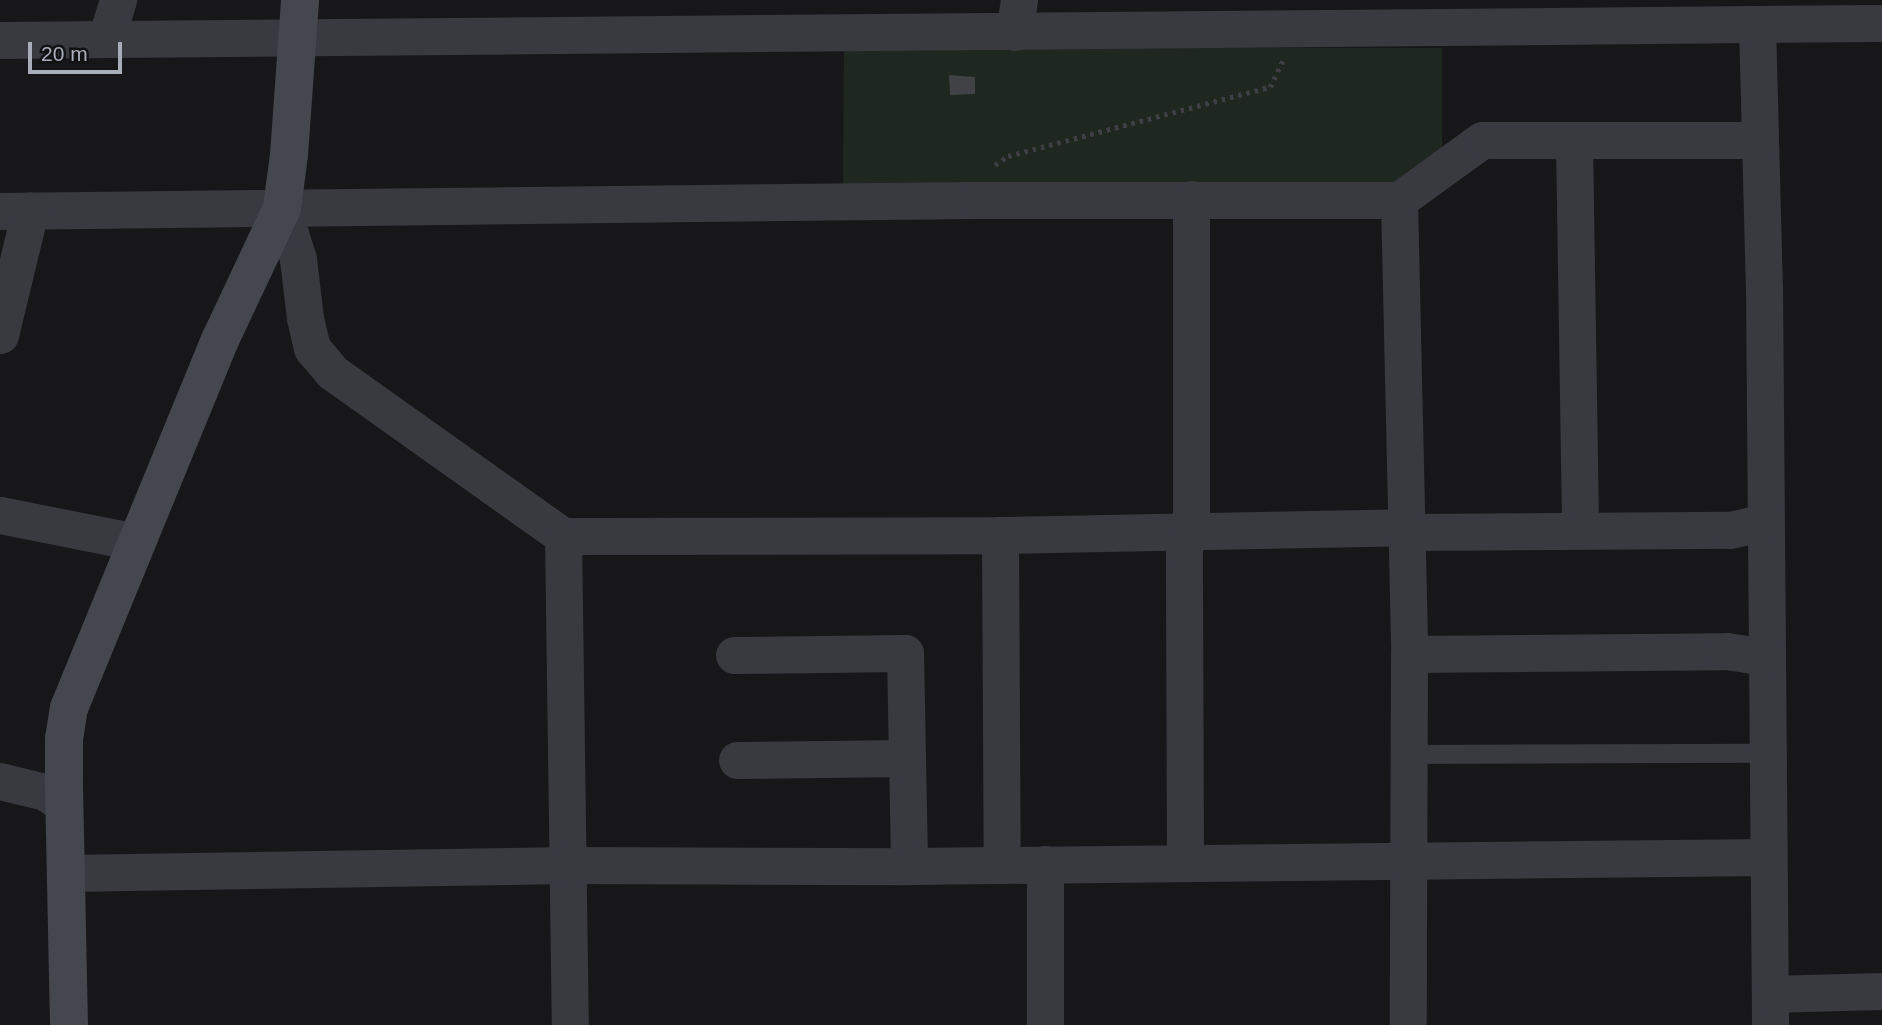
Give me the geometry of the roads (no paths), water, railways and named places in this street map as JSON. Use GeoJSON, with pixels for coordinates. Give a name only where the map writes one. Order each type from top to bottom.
{"type":"FeatureCollection","features":[{"type":"Feature","properties":{"kind":"street"},"geometry":{"type":"LineString","coordinates":[[106,39],[118,0]]}},
{"type":"Feature","properties":{"kind":"street"},"geometry":{"type":"LineString","coordinates":[[0,40],[106,39],[298,18],[1016,16],[1286,29],[1882,23]]}},
{"type":"Feature","properties":{"kind":"street"},"geometry":{"type":"LineString","coordinates":[[69,1025],[64,739],[69,708],[220,340],[282,208],[289,155],[298,18]]}},
{"type":"Feature","properties":{"kind":"street"},"geometry":{"type":"LineString","coordinates":[[1757,24],[1770,1010],[1882,991]]}},
{"type":"Feature","properties":{"kind":"street"},"geometry":{"type":"LineString","coordinates":[[0,335],[15,211],[976,200],[1399,200],[1482,140],[1760,140]]}},
{"type":"Feature","properties":{"kind":"street"},"geometry":{"type":"LineString","coordinates":[[1574,141],[1580,529]]}},
{"type":"Feature","properties":{"kind":"street"},"geometry":{"type":"LineString","coordinates":[[1185,862],[1184,548],[1191,529],[1191,199]]}},
{"type":"Feature","properties":{"kind":"street"},"geometry":{"type":"LineString","coordinates":[[1399,200],[1409,654],[1408,1025]]}},
{"type":"Feature","properties":{"kind":"street"},"geometry":{"type":"LineString","coordinates":[[282,208],[298,258],[305,318],[312,348],[332,372],[563,536],[1000,535],[1151,533],[1191,529],[1730,530],[1765,522]]}},
{"type":"Feature","properties":{"kind":"street"},"geometry":{"type":"LineString","coordinates":[[0,515],[136,542]]}},
{"type":"Feature","properties":{"kind":"street"},"geometry":{"type":"LineString","coordinates":[[1000,535],[1002,866]]}},
{"type":"Feature","properties":{"kind":"street"},"geometry":{"type":"LineString","coordinates":[[563,536],[570,1025]]}},
{"type":"Feature","properties":{"kind":"street"},"geometry":{"type":"LineString","coordinates":[[1409,654],[1727,650],[1765,657]]}},
{"type":"Feature","properties":{"kind":"street"},"geometry":{"type":"LineString","coordinates":[[734,655],[905,653],[909,866]]}},
{"type":"Feature","properties":{"kind":"street"},"geometry":{"type":"LineString","coordinates":[[737,760],[907,758]]}},
{"type":"Feature","properties":{"kind":"street"},"geometry":{"type":"LineString","coordinates":[[0,781],[45,792],[64,805]]}},
{"type":"Feature","properties":{"kind":"street"},"geometry":{"type":"LineString","coordinates":[[66,873],[567,865],[1002,866],[1408,859],[1768,857]]}},
{"type":"Feature","properties":{"kind":"street"},"geometry":{"type":"LineString","coordinates":[[1045,864],[1045,1025]]}},
{"type":"Feature","properties":{"kind":"lane"},"geometry":{"type":"LineString","coordinates":[[1409,754],[1767,753]]}}]}
